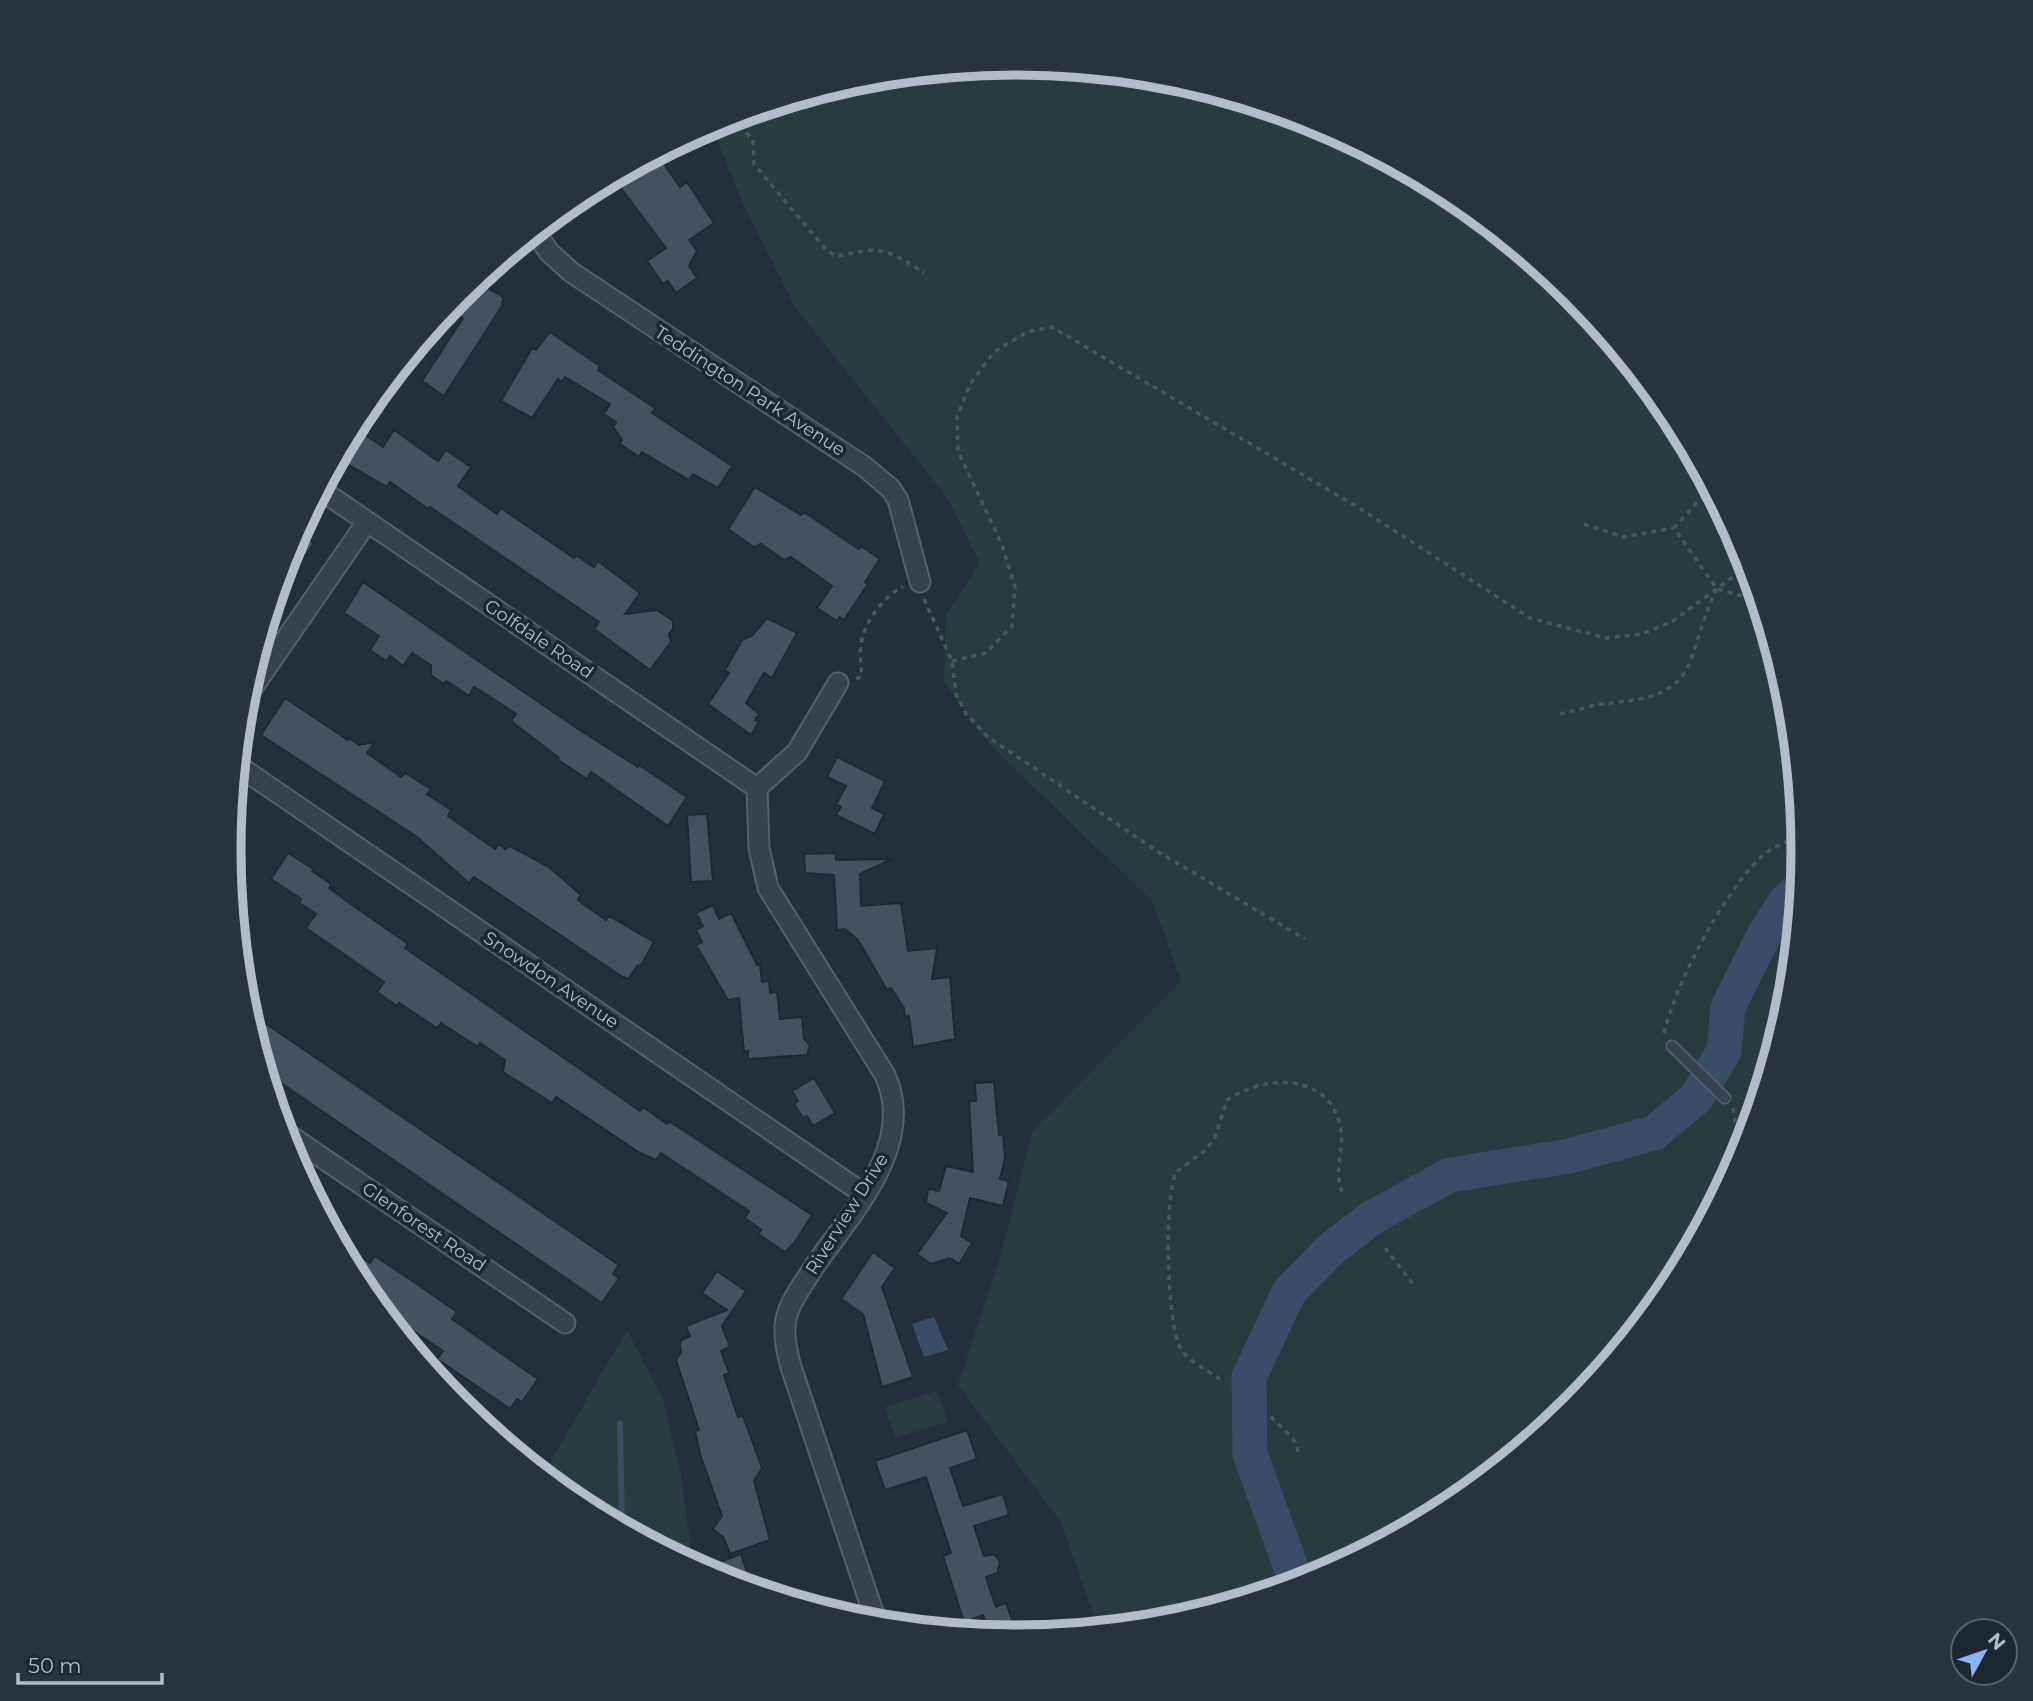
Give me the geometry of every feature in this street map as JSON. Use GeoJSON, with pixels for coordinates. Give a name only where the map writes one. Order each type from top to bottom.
{"type":"FeatureCollection","features":[{"type":"Feature","properties":{"kind":"street","name":"Teddington Park Avenue"},"geometry":{"type":"LineString","coordinates":[[540,239],[549,252],[571,272],[881,480],[898,500],[920,582]]}},
{"type":"Feature","properties":{"kind":"street","name":"Golfdale Road"},"geometry":{"type":"LineString","coordinates":[[328,495],[758,788]]}},
{"type":"Feature","properties":{"kind":"street"},"geometry":{"type":"LineString","coordinates":[[262,674],[367,522]]}},
{"type":"Feature","properties":{"kind":"street"},"geometry":{"type":"LineString","coordinates":[[758,788],[797,752],[838,683]]}},
{"type":"Feature","properties":{"kind":"street","name":"Snowdon Avenue"},"geometry":{"type":"LineString","coordinates":[[246,771],[864,1194]]}},
{"type":"Feature","properties":{"kind":"street","name":"Riverview Drive"},"geometry":{"type":"LineString","coordinates":[[758,788],[760,848],[768,888],[885,1075],[896,1105],[888,1150],[864,1194],[790,1307],[786,1319],[786,1347],[873,1612]]}},
{"type":"Feature","properties":{"kind":"street","name":"Glenforest Road"},"geometry":{"type":"LineString","coordinates":[[298,1141],[565,1323]]}},
{"type":"Feature","properties":{"kind":"lane"},"geometry":{"type":"LineString","coordinates":[[1672,1046],[1725,1098]]}},
{"type":"Feature","properties":{"kind":"path"},"geometry":{"type":"LineString","coordinates":[[740,126],[753,140],[754,164],[826,250],[836,256],[868,250],[880,251],[907,261],[924,273]]}},
{"type":"Feature","properties":{"kind":"path"},"geometry":{"type":"LineString","coordinates":[[952,661],[985,653],[1012,626],[1015,587],[1002,545],[958,451],[957,417],[970,384],[994,352],[1027,332],[1052,327],[1359,508],[1530,618],[1606,638],[1642,634],[1673,621],[1740,572]]}},
{"type":"Feature","properties":{"kind":"path"},"geometry":{"type":"LineString","coordinates":[[1584,524],[1623,537],[1674,528],[1700,499],[1706,497]]}},
{"type":"Feature","properties":{"kind":"path"},"geometry":{"type":"LineString","coordinates":[[1674,528],[1717,589],[1750,598]]}},
{"type":"Feature","properties":{"kind":"path"},"geometry":{"type":"LineString","coordinates":[[838,683],[861,677],[861,644],[877,610],[900,588],[920,582],[921,592],[952,661],[956,694],[966,714],[988,737],[1160,853],[1305,939]]}},
{"type":"Feature","properties":{"kind":"path"},"geometry":{"type":"LineString","coordinates":[[1560,714],[1645,699],[1678,683],[1690,663],[1703,615],[1717,589]]}},
{"type":"Feature","properties":{"kind":"path"},"geometry":{"type":"LineString","coordinates":[[1672,1046],[1664,1035],[1671,1005],[1733,890],[1762,856],[1792,840]]}},
{"type":"Feature","properties":{"kind":"path"},"geometry":{"type":"LineString","coordinates":[[1220,1379],[1181,1349],[1174,1323],[1170,1292],[1170,1200],[1176,1172],[1206,1150],[1216,1137],[1227,1100],[1255,1085],[1289,1082],[1316,1092],[1330,1105],[1338,1119],[1341,1146],[1337,1174],[1344,1196]]}},
{"type":"Feature","properties":{"kind":"path"},"geometry":{"type":"LineString","coordinates":[[1725,1098],[1736,1112],[1738,1133]]}},
{"type":"Feature","properties":{"kind":"path"},"geometry":{"type":"LineString","coordinates":[[1385,1248],[1413,1284]]}},
{"type":"Feature","properties":{"kind":"path"},"geometry":{"type":"LineString","coordinates":[[1271,1417],[1293,1438],[1300,1455]]}},
{"type":"Feature","properties":{"kind":"green space"},"geometry":{"type":"Polygon","coordinates":[[[966,77],[1067,77],[1168,90],[1266,116],[1359,155],[1404,179],[1488,235],[1565,302],[1632,379],[1661,420],[1688,463],[1733,554],[1751,601],[1777,699],[1785,749],[1792,850],[1785,952],[1777,1002],[1751,1100],[1733,1147],[1688,1238],[1661,1281],[1632,1322],[1565,1399],[1488,1466],[1447,1495],[1404,1522],[1313,1567],[1266,1585],[1217,1599],[1168,1611],[1096,1621],[1061,1522],[958,1385],[999,1261],[1033,1130],[1181,981],[1153,902],[989,744],[944,681],[946,615],[980,563],[949,500],[795,307],[743,204],[715,136],[767,116],[865,90],[966,77]]]}},
{"type":"Feature","properties":{"kind":"green space"},"geometry":{"type":"Polygon","coordinates":[[[627,1330],[662,1397],[681,1474],[691,1554],[629,1522],[547,1468],[627,1330]]]}},
{"type":"Feature","properties":{"kind":"green space"},"geometry":{"type":"Polygon","coordinates":[[[937,1391],[948,1422],[895,1438],[885,1407],[937,1391]]]}},
{"type":"Feature","properties":{"kind":"water"},"geometry":{"type":"Polygon","coordinates":[[[934,1317],[948,1350],[924,1357],[912,1324],[934,1317]]]}},
{"type":"Feature","properties":{"kind":"building"},"geometry":{"type":"Polygon","coordinates":[[[662,161],[680,187],[687,182],[714,223],[689,240],[697,251],[689,266],[697,278],[676,293],[668,281],[663,284],[647,261],[666,248],[619,185],[662,161]]]}},
{"type":"Feature","properties":{"kind":"building"},"geometry":{"type":"Polygon","coordinates":[[[485,287],[503,297],[502,306],[444,396],[422,381],[463,318],[457,314],[485,287]]]}},
{"type":"Feature","properties":{"kind":"building"},"geometry":{"type":"Polygon","coordinates":[[[550,332],[600,366],[598,370],[655,408],[652,413],[732,466],[718,488],[693,474],[689,480],[642,452],[639,457],[620,444],[622,440],[613,427],[616,422],[604,414],[610,404],[565,377],[562,382],[558,379],[532,418],[501,401],[532,348],[536,350],[550,332]]]}},
{"type":"Feature","properties":{"kind":"building"},"geometry":{"type":"Polygon","coordinates":[[[394,430],[438,461],[446,450],[471,467],[458,486],[497,514],[501,508],[574,558],[576,555],[594,567],[598,561],[640,593],[625,614],[657,610],[673,621],[673,629],[669,634],[671,642],[650,670],[594,629],[599,622],[430,507],[428,509],[390,482],[387,487],[345,463],[363,434],[383,447],[394,430]]]}},
{"type":"Feature","properties":{"kind":"building"},"geometry":{"type":"Polygon","coordinates":[[[755,487],[801,515],[804,512],[859,549],[861,546],[880,559],[865,582],[868,584],[844,620],[840,617],[837,621],[817,608],[832,586],[791,557],[784,560],[761,544],[754,547],[728,529],[755,487]]]}},
{"type":"Feature","properties":{"kind":"building"},"geometry":{"type":"Polygon","coordinates":[[[307,538],[314,543],[292,575],[307,538]]]}},
{"type":"Feature","properties":{"kind":"building"},"geometry":{"type":"Polygon","coordinates":[[[363,582],[578,729],[687,797],[668,826],[591,772],[587,779],[558,760],[559,758],[511,721],[516,714],[474,687],[469,696],[446,681],[444,684],[431,675],[431,665],[412,653],[403,666],[390,656],[386,661],[370,650],[379,636],[344,613],[363,582]]]}},
{"type":"Feature","properties":{"kind":"building"},"geometry":{"type":"Polygon","coordinates":[[[767,618],[797,633],[772,678],[764,673],[746,703],[759,714],[755,720],[759,722],[751,735],[708,704],[729,673],[725,670],[742,640],[752,636],[767,618]]]}},
{"type":"Feature","properties":{"kind":"building"},"geometry":{"type":"Polygon","coordinates":[[[285,698],[348,740],[349,738],[359,745],[375,742],[367,753],[401,777],[405,773],[431,789],[427,794],[451,810],[448,816],[495,849],[499,844],[505,849],[510,846],[549,867],[581,895],[578,900],[606,920],[609,916],[654,942],[640,967],[638,965],[628,979],[621,976],[474,877],[469,883],[417,837],[261,735],[285,698]]]}},
{"type":"Feature","properties":{"kind":"building"},"geometry":{"type":"Polygon","coordinates":[[[837,757],[885,781],[872,808],[884,814],[875,834],[836,815],[841,807],[836,805],[846,786],[827,777],[837,757]]]}},
{"type":"Feature","properties":{"kind":"building"},"geometry":{"type":"Polygon","coordinates":[[[707,814],[713,881],[691,882],[687,815],[707,814]]]}},
{"type":"Feature","properties":{"kind":"building"},"geometry":{"type":"Polygon","coordinates":[[[288,853],[331,884],[329,888],[408,944],[405,948],[640,1111],[643,1107],[667,1124],[669,1121],[812,1215],[795,1242],[785,1252],[758,1234],[761,1230],[745,1218],[749,1211],[661,1153],[656,1160],[640,1153],[556,1097],[552,1103],[503,1072],[505,1060],[480,1043],[478,1047],[441,1023],[437,1028],[377,992],[384,982],[306,928],[316,914],[299,903],[301,899],[271,879],[288,853]]]}},
{"type":"Feature","properties":{"kind":"building"},"geometry":{"type":"Polygon","coordinates":[[[835,853],[836,860],[892,859],[860,874],[861,906],[901,903],[908,951],[937,948],[932,979],[950,977],[955,1039],[913,1047],[909,1016],[905,1017],[904,1008],[891,988],[887,990],[858,940],[845,929],[837,930],[834,875],[805,873],[804,854],[835,853]]]}},
{"type":"Feature","properties":{"kind":"building"},"geometry":{"type":"Polygon","coordinates":[[[713,905],[719,919],[731,913],[757,965],[760,964],[762,982],[769,981],[770,993],[777,992],[780,1019],[802,1017],[804,1039],[810,1045],[807,1055],[748,1059],[748,1051],[744,1052],[739,998],[728,1000],[696,945],[702,942],[696,930],[703,926],[696,913],[713,905]]]}},
{"type":"Feature","properties":{"kind":"building"},"geometry":{"type":"Polygon","coordinates":[[[260,1020],[619,1265],[613,1274],[619,1278],[602,1303],[276,1080],[260,1020]]]}},
{"type":"Feature","properties":{"kind":"building"},"geometry":{"type":"Polygon","coordinates":[[[814,1078],[835,1113],[813,1126],[807,1116],[803,1118],[794,1104],[798,1101],[792,1091],[814,1078]]]}},
{"type":"Feature","properties":{"kind":"building"},"geometry":{"type":"Polygon","coordinates":[[[994,1082],[999,1135],[1003,1134],[1005,1158],[1000,1179],[1009,1181],[1003,1206],[970,1198],[961,1236],[972,1243],[959,1264],[950,1258],[931,1264],[917,1254],[947,1213],[926,1203],[928,1189],[939,1191],[946,1166],[973,1172],[969,1101],[976,1101],[975,1083],[994,1082]]]}},
{"type":"Feature","properties":{"kind":"building"},"geometry":{"type":"Polygon","coordinates":[[[354,1252],[370,1263],[375,1256],[414,1282],[457,1312],[452,1319],[538,1379],[522,1402],[517,1399],[510,1409],[437,1359],[443,1351],[403,1324],[354,1252]]]}},
{"type":"Feature","properties":{"kind":"building"},"geometry":{"type":"Polygon","coordinates":[[[873,1252],[895,1268],[882,1287],[913,1377],[882,1387],[863,1314],[841,1299],[873,1252]]]}},
{"type":"Feature","properties":{"kind":"building"},"geometry":{"type":"Polygon","coordinates":[[[717,1271],[746,1291],[722,1326],[730,1347],[721,1351],[729,1373],[724,1375],[738,1417],[743,1416],[762,1468],[754,1481],[770,1540],[730,1554],[724,1538],[713,1529],[722,1516],[700,1454],[695,1431],[699,1430],[676,1360],[681,1352],[680,1341],[690,1336],[686,1326],[727,1310],[702,1293],[717,1271]]]}},
{"type":"Feature","properties":{"kind":"building"},"geometry":{"type":"Polygon","coordinates":[[[967,1430],[977,1459],[950,1468],[963,1506],[1003,1494],[1009,1515],[974,1526],[984,1556],[994,1554],[1000,1562],[997,1573],[986,1577],[996,1607],[1006,1603],[1013,1623],[986,1625],[983,1615],[964,1622],[943,1556],[951,1553],[926,1477],[885,1490],[875,1461],[967,1430]]]}},
{"type":"Feature","properties":{"kind":"building"},"geometry":{"type":"Polygon","coordinates":[[[741,1554],[749,1578],[720,1567],[714,1564],[741,1554]]]}},
{"type":"Feature","properties":{"kind":"waterway"},"geometry":{"type":"LineString","coordinates":[[1294,1574],[1250,1454],[1249,1377],[1289,1292],[1331,1249],[1373,1217],[1450,1175],[1569,1156],[1654,1133],[1696,1098],[1724,1051],[1728,1007],[1764,935],[1790,897]]}},
{"type":"Feature","properties":{"kind":"waterway"},"geometry":{"type":"LineString","coordinates":[[620,1423],[622,1517]]}}]}
